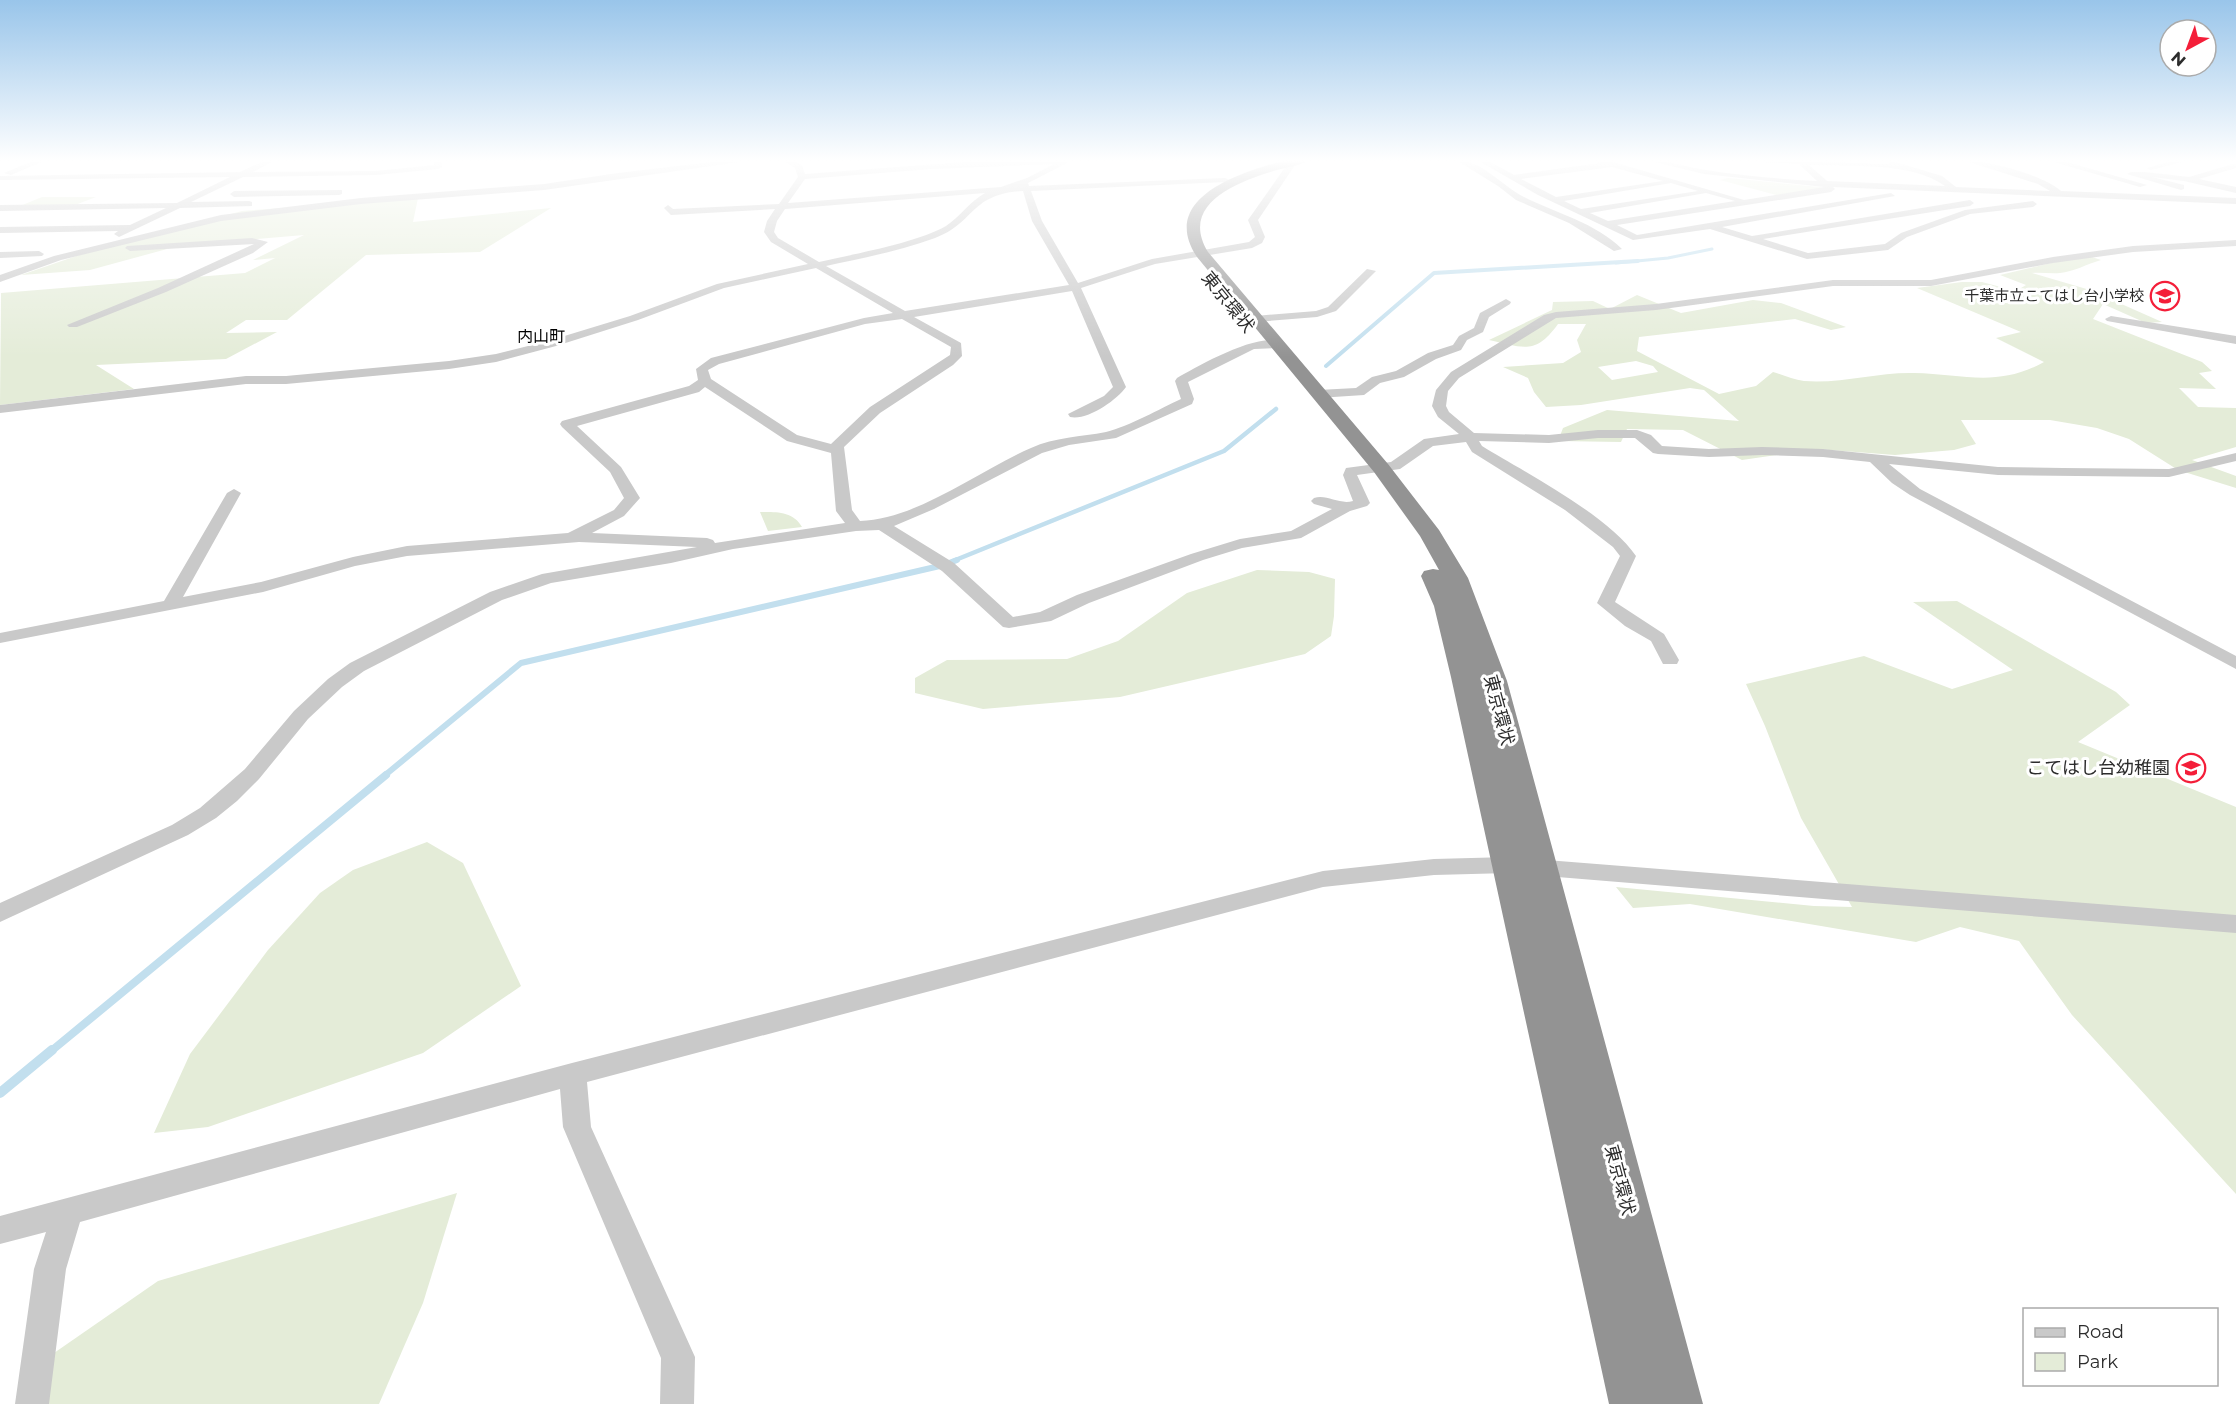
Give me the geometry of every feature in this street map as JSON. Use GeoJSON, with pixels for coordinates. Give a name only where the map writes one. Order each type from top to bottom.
{"type":"FeatureCollection","features":[{"type":"Feature","properties":{"kind":"highway","name":"東京環状"},"geometry":{"type":"LineString","coordinates":[[1182,226],[1181,235],[1195,253],[1372,469],[1431,535],[1456,578],[1470,612],[1492,681],[1524,866],[1634,1404]]}},
{"type":"Feature","properties":{"kind":"highway","name":"東京環状"},"geometry":{"type":"LineString","coordinates":[[1191,226],[1195,253],[1256,319],[1269,344],[1318,394],[1372,469]]}},
{"type":"Feature","properties":{"kind":"highway","name":"東京環状"},"geometry":{"type":"LineString","coordinates":[[1524,866],[1678,1404]]}},
{"type":"Feature","properties":{"kind":"street"},"geometry":{"type":"LineString","coordinates":[[0,279],[84,245],[114,237],[137,226]]}},
{"type":"Feature","properties":{"kind":"street"},"geometry":{"type":"LineString","coordinates":[[0,230],[172,226]]}},
{"type":"Feature","properties":{"kind":"street"},"geometry":{"type":"LineString","coordinates":[[0,255],[39,254],[185,226]]}},
{"type":"Feature","properties":{"kind":"street"},"geometry":{"type":"LineString","coordinates":[[771,226],[769,232],[783,246],[957,346],[956,356],[898,394],[860,423],[837,446],[844,511],[856,526]]}},
{"type":"Feature","properties":{"kind":"street"},"geometry":{"type":"LineString","coordinates":[[0,409],[246,380],[286,381],[496,358],[594,332],[721,286],[932,236],[952,226]]}},
{"type":"Feature","properties":{"kind":"street"},"geometry":{"type":"LineString","coordinates":[[1040,226],[1075,287],[1120,387],[1109,399],[1074,414]]}},
{"type":"Feature","properties":{"kind":"street"},"geometry":{"type":"LineString","coordinates":[[837,450],[792,438],[705,381],[702,369],[715,361],[848,324],[901,314],[1031,296],[1075,287],[1142,264],[1195,253],[1244,247],[1259,241],[1256,226]]}},
{"type":"Feature","properties":{"kind":"street"},"geometry":{"type":"LineString","coordinates":[[1579,226],[1617,249]]}},
{"type":"Feature","properties":{"kind":"street"},"geometry":{"type":"LineString","coordinates":[[1611,226],[1636,238],[1711,226],[1807,256],[1888,247],[1894,232]]}},
{"type":"Feature","properties":{"kind":"street"},"geometry":{"type":"LineString","coordinates":[[1751,238],[1827,226]]}},
{"type":"Feature","properties":{"kind":"street"},"geometry":{"type":"LineString","coordinates":[[1870,226],[1894,232],[1918,226]]}},
{"type":"Feature","properties":{"kind":"street"},"geometry":{"type":"LineString","coordinates":[[73,325],[162,291],[250,251],[263,242],[159,248],[84,245]]}},
{"type":"Feature","properties":{"kind":"street"},"geometry":{"type":"LineString","coordinates":[[1670,660],[1658,638],[1606,603],[1628,556],[1619,544],[1570,507],[1477,449],[1470,437],[1443,414],[1439,406],[1442,390],[1456,375],[1548,317],[1656,307],[1833,283],[1931,283],[2053,260],[2124,250],[2236,243]]}},
{"type":"Feature","properties":{"kind":"street"},"geometry":{"type":"LineString","coordinates":[[0,273],[39,254]]}},
{"type":"Feature","properties":{"kind":"street"},"geometry":{"type":"LineString","coordinates":[[1256,319],[1317,314],[1332,309],[1371,272]]}},
{"type":"Feature","properties":{"kind":"street"},"geometry":{"type":"LineString","coordinates":[[1760,292],[1786,302]]}},
{"type":"Feature","properties":{"kind":"street"},"geometry":{"type":"LineString","coordinates":[[1318,394],[1359,392],[1376,380],[1400,374],[1432,356],[1457,347],[1463,338],[1479,330],[1484,315],[1506,302]]}},
{"type":"Feature","properties":{"kind":"street"},"geometry":{"type":"LineString","coordinates":[[2111,319],[2236,340]]}},
{"type":"Feature","properties":{"kind":"street"},"geometry":{"type":"LineString","coordinates":[[0,913],[180,830],[208,813],[252,774],[301,716],[335,683],[357,667],[521,586],[548,578],[671,558],[733,544],[856,526],[882,525],[929,506],[1037,450],[1068,441],[1111,435],[1187,401],[1181,381],[1252,346],[1269,344]]}},
{"type":"Feature","properties":{"kind":"street"},"geometry":{"type":"LineString","coordinates":[[1420,364],[1456,375]]}},
{"type":"Feature","properties":{"kind":"street"},"geometry":{"type":"LineString","coordinates":[[569,537],[619,513],[632,498],[616,470],[567,424],[694,389],[705,381]]}},
{"type":"Feature","properties":{"kind":"street"},"geometry":{"type":"LineString","coordinates":[[882,525],[944,564],[1009,623],[1045,617],[1249,535],[1295,536],[1345,508],[1362,503],[1350,475],[1351,471],[1395,466],[1429,442],[1470,437],[1549,439],[1598,434],[1637,434],[1646,438],[1658,450],[1762,451],[1873,458],[1998,471],[2169,472],[2236,457]]}},
{"type":"Feature","properties":{"kind":"street"},"geometry":{"type":"LineString","coordinates":[[1873,458],[1915,492],[2236,663]]}},
{"type":"Feature","properties":{"kind":"street"},"geometry":{"type":"LineString","coordinates":[[170,605],[234,493]]}},
{"type":"Feature","properties":{"kind":"street"},"geometry":{"type":"LineString","coordinates":[[1319,501],[1345,508]]}},
{"type":"Feature","properties":{"kind":"street"},"geometry":{"type":"LineString","coordinates":[[0,638],[263,587],[396,553],[569,537],[733,544]]}},
{"type":"Feature","properties":{"kind":"street"},"geometry":{"type":"LineString","coordinates":[[0,1230],[572,1074],[1288,886],[1323,879],[1434,867],[1524,866],[2236,924]]}},
{"type":"Feature","properties":{"kind":"street"},"geometry":{"type":"LineString","coordinates":[[572,1074],[578,1127],[595,1171],[678,1357],[677,1404]]}},
{"type":"Feature","properties":{"kind":"street"},"geometry":{"type":"LineString","coordinates":[[32,1404],[50,1269],[68,1212]]}},
{"type":"Feature","properties":{"kind":"green space"},"geometry":{"type":"Polygon","coordinates":[[[188,226],[523,226],[480,252],[366,255],[287,320],[246,320],[226,333],[277,332],[226,359],[96,365],[134,389],[0,405],[1,293],[245,273],[275,258],[253,260],[304,235],[178,246],[90,270],[21,275],[85,253],[188,226]]]}},
{"type":"Feature","properties":{"kind":"green space"},"geometry":{"type":"Polygon","coordinates":[[[2086,255],[2101,260],[2065,272],[2032,273],[2090,290],[2162,322],[2146,323],[2103,304],[2093,319],[2202,362],[2212,371],[2199,373],[2216,389],[2179,388],[2198,407],[2236,408],[2236,447],[2192,460],[2236,476],[2236,488],[2178,470],[2129,439],[2097,428],[2050,420],[1961,420],[1976,444],[1954,450],[1895,455],[1817,449],[1742,460],[1683,430],[1627,429],[1621,442],[1558,441],[1563,428],[1607,410],[1739,421],[1704,390],[1690,388],[1581,405],[1546,407],[1534,392],[1528,378],[1503,367],[1563,363],[1581,352],[1577,340],[1586,324],[1558,324],[1542,341],[1528,347],[1489,340],[1552,310],[1553,302],[1593,301],[1610,309],[1637,295],[1681,313],[1753,300],[1781,303],[1846,327],[1831,330],[1795,319],[1639,337],[1637,351],[1719,394],[1756,386],[1773,372],[1800,380],[1818,381],[1900,373],[1996,377],[2027,370],[2044,362],[1996,338],[2021,332],[1917,288],[1962,282],[1982,282],[2016,291],[2026,285],[2000,275],[2086,255]],[[1636,361],[1598,367],[1612,380],[1658,372],[1653,366],[1636,361]]]}},
{"type":"Feature","properties":{"kind":"green space"},"geometry":{"type":"Polygon","coordinates":[[[760,512],[789,515],[802,527],[768,531],[760,512]]]}},
{"type":"Feature","properties":{"kind":"green space"},"geometry":{"type":"Polygon","coordinates":[[[1257,570],[1309,572],[1335,579],[1331,636],[1305,654],[1120,697],[983,709],[915,693],[915,678],[947,660],[1067,659],[1118,641],[1187,593],[1257,570]]]}},
{"type":"Feature","properties":{"kind":"green space"},"geometry":{"type":"Polygon","coordinates":[[[1957,601],[2116,692],[2130,705],[2078,742],[2236,807],[2236,1194],[2072,1015],[2019,941],[1960,927],[1916,942],[1690,904],[1633,908],[1616,887],[1814,906],[1852,907],[1801,818],[1746,684],[1864,656],[1952,689],[2013,670],[1913,602],[1957,601]]]}},
{"type":"Feature","properties":{"kind":"green space"},"geometry":{"type":"Polygon","coordinates":[[[427,842],[463,863],[521,986],[423,1053],[208,1127],[154,1133],[190,1054],[268,950],[320,893],[353,870],[427,842]]]}},
{"type":"Feature","properties":{"kind":"green space"},"geometry":{"type":"Polygon","coordinates":[[[457,1193],[423,1303],[379,1404],[46,1404],[54,1353],[158,1281],[457,1193]]]}},
{"type":"Feature","properties":{"kind":"waterway"},"geometry":{"type":"LineString","coordinates":[[1635,261],[1668,258],[1712,249]]}},
{"type":"Feature","properties":{"kind":"waterway"},"geometry":{"type":"LineString","coordinates":[[1326,366],[1434,273],[1635,261]]}},
{"type":"Feature","properties":{"kind":"waterway"},"geometry":{"type":"LineString","coordinates":[[1616,263],[1635,261]]}},
{"type":"Feature","properties":{"kind":"waterway"},"geometry":{"type":"LineString","coordinates":[[953,561],[1224,451],[1276,409]]}},
{"type":"Feature","properties":{"kind":"waterway"},"geometry":{"type":"LineString","coordinates":[[384,776],[521,663],[944,565],[957,560]]}},
{"type":"Feature","properties":{"kind":"waterway"},"geometry":{"type":"LineString","coordinates":[[50,1052],[386,775]]}},
{"type":"Feature","properties":{"kind":"waterway"},"geometry":{"type":"LineString","coordinates":[[0,1093],[52,1050]]}},
{"type":"Feature","properties":{"kind":"place","name":"千葉市立こてはし台小学校"},"geometry":{"type":"Point","coordinates":[2165,296]}},
{"type":"Feature","properties":{"kind":"place","name":"こてはし台幼稚園"},"geometry":{"type":"Point","coordinates":[2191,768]}},
{"type":"Feature","properties":{"kind":"district","name":"内山町"},"geometry":{"type":"Point","coordinates":[541,336]}}]}
